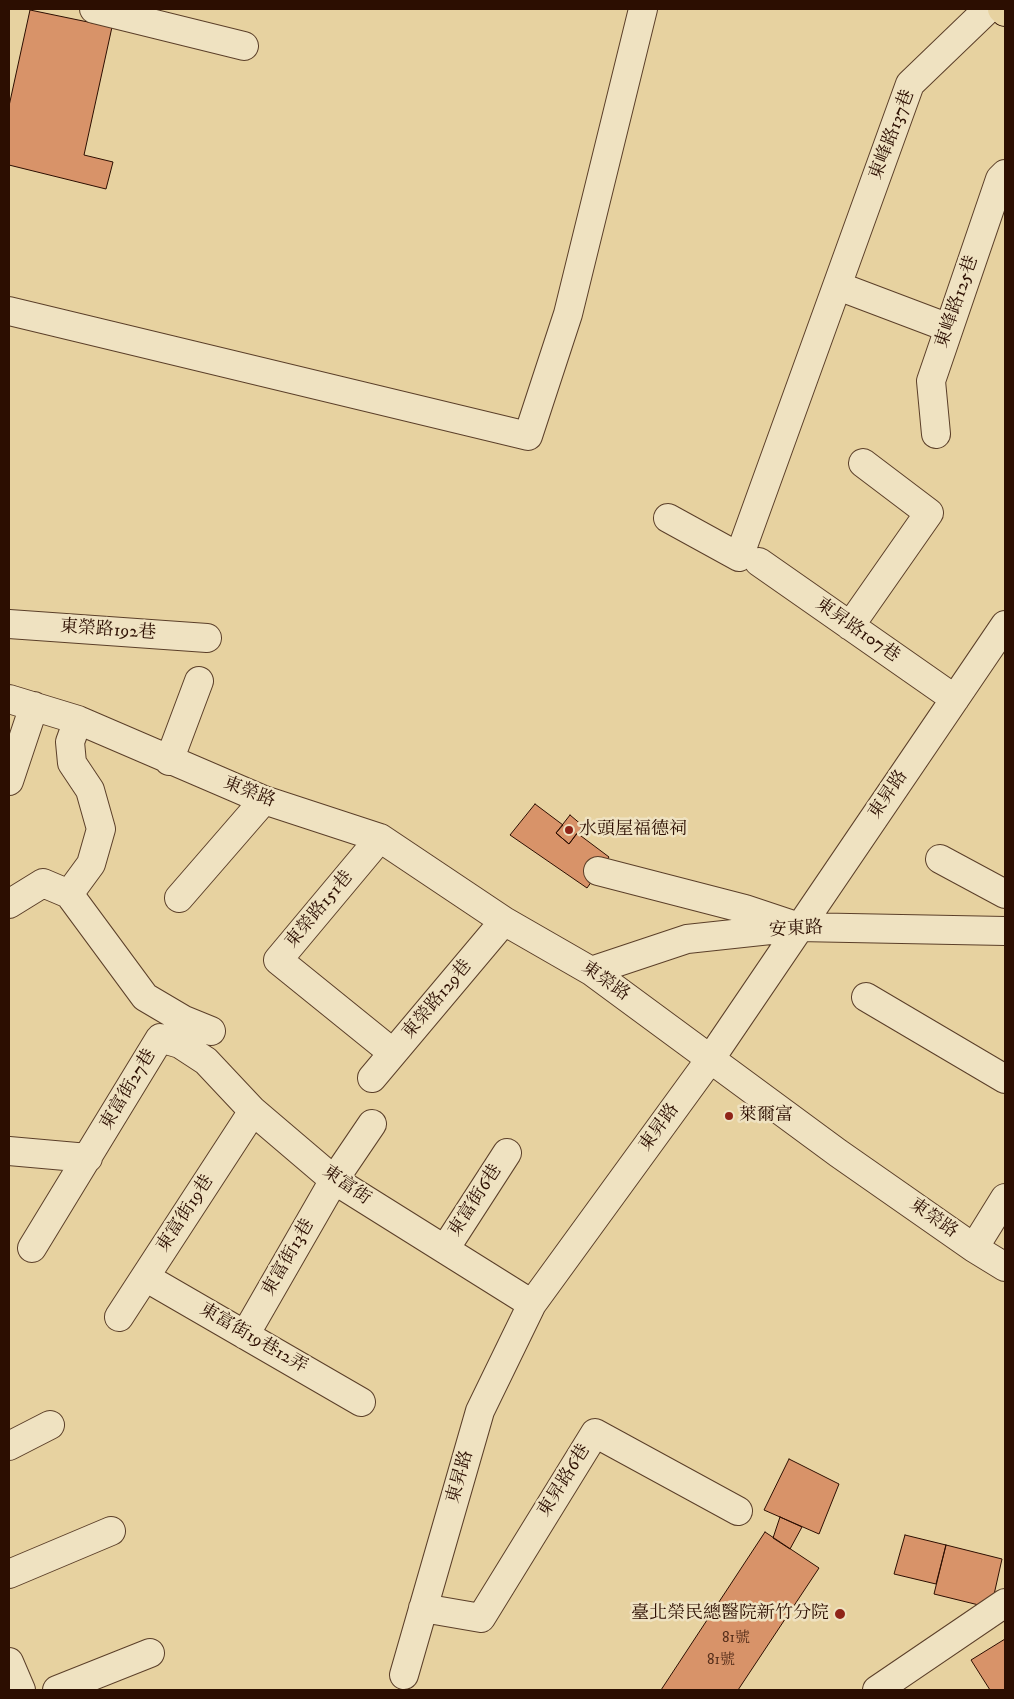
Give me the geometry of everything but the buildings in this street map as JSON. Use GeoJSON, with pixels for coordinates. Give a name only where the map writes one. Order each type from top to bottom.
{"type":"FeatureCollection","features":[{"type":"Feature","properties":{"kind":"main road"},"geometry":{"type":"LineString","coordinates":[[1002,9],[1005,12]]}},
{"type":"Feature","properties":{"kind":"street"},"geometry":{"type":"LineString","coordinates":[[94,9],[244,46]]}},
{"type":"Feature","properties":{"kind":"street"},"geometry":{"type":"LineString","coordinates":[[9,311],[528,436],[568,314],[644,9]]}},
{"type":"Feature","properties":{"kind":"street","name":"東峰路137巷"},"geometry":{"type":"LineString","coordinates":[[749,560],[838,286],[910,84],[988,9]]}},
{"type":"Feature","properties":{"kind":"street","name":"東峰路125巷"},"geometry":{"type":"LineString","coordinates":[[936,434],[931,381],[1000,179],[1005,174]]}},
{"type":"Feature","properties":{"kind":"street"},"geometry":{"type":"LineString","coordinates":[[838,286],[949,328]]}},
{"type":"Feature","properties":{"kind":"street"},"geometry":{"type":"LineString","coordinates":[[850,626],[929,513],[864,463]]}},
{"type":"Feature","properties":{"kind":"street","name":"東昇路107巷"},"geometry":{"type":"LineString","coordinates":[[668,518],[749,560],[955,698]]}},
{"type":"Feature","properties":{"kind":"street","name":"東榮路192巷"},"geometry":{"type":"LineString","coordinates":[[9,624],[207,638]]}},
{"type":"Feature","properties":{"kind":"street","name":"東昇路"},"geometry":{"type":"LineString","coordinates":[[404,1675],[480,1411],[532,1304],[711,1058],[798,927],[1005,625]]}},
{"type":"Feature","properties":{"kind":"street"},"geometry":{"type":"LineString","coordinates":[[169,761],[199,681]]}},
{"type":"Feature","properties":{"kind":"street"},"geometry":{"type":"LineString","coordinates":[[9,781],[21,703]]}},
{"type":"Feature","properties":{"kind":"street","name":"東榮路"},"geometry":{"type":"LineString","coordinates":[[21,703],[78,720],[169,761],[264,800],[380,838],[504,921],[592,971],[838,1153],[974,1248],[1005,1266]]}},
{"type":"Feature","properties":{"kind":"street"},"geometry":{"type":"LineString","coordinates":[[69,894],[91,864],[101,829],[90,790],[72,763],[70,742],[78,720]]}},
{"type":"Feature","properties":{"kind":"street"},"geometry":{"type":"LineString","coordinates":[[179,898],[264,800]]}},
{"type":"Feature","properties":{"kind":"street","name":"東榮路151巷"},"geometry":{"type":"LineString","coordinates":[[380,838],[278,960],[393,1053]]}},
{"type":"Feature","properties":{"kind":"street"},"geometry":{"type":"LineString","coordinates":[[940,858],[1005,894]]}},
{"type":"Feature","properties":{"kind":"street"},"geometry":{"type":"LineString","coordinates":[[598,871],[745,910],[798,927]]}},
{"type":"Feature","properties":{"kind":"street"},"geometry":{"type":"LineString","coordinates":[[9,904],[43,882],[69,894],[145,997],[184,1020],[211,1032]]}},
{"type":"Feature","properties":{"kind":"street","name":"東榮路129巷"},"geometry":{"type":"LineString","coordinates":[[372,1078],[504,921]]}},
{"type":"Feature","properties":{"kind":"street","name":"安東路"},"geometry":{"type":"LineString","coordinates":[[592,971],[687,940],[798,927],[1005,931]]}},
{"type":"Feature","properties":{"kind":"street"},"geometry":{"type":"LineString","coordinates":[[866,997],[1005,1079]]}},
{"type":"Feature","properties":{"kind":"street","name":"東富街27巷"},"geometry":{"type":"LineString","coordinates":[[32,1248],[160,1038],[180,1044]]}},
{"type":"Feature","properties":{"kind":"street","name":"東富街"},"geometry":{"type":"LineString","coordinates":[[180,1044],[206,1061],[253,1111],[334,1180],[532,1304]]}},
{"type":"Feature","properties":{"kind":"street","name":"東富街19巷"},"geometry":{"type":"LineString","coordinates":[[119,1317],[253,1111]]}},
{"type":"Feature","properties":{"kind":"street","name":"東富街13巷"},"geometry":{"type":"LineString","coordinates":[[245,1335],[334,1180],[372,1124]]}},
{"type":"Feature","properties":{"kind":"street"},"geometry":{"type":"LineString","coordinates":[[9,1150],[88,1158]]}},
{"type":"Feature","properties":{"kind":"street","name":"東富街6巷"},"geometry":{"type":"LineString","coordinates":[[445,1250],[507,1153]]}},
{"type":"Feature","properties":{"kind":"street"},"geometry":{"type":"LineString","coordinates":[[974,1248],[1005,1198]]}},
{"type":"Feature","properties":{"kind":"street","name":"東富街19巷12弄"},"geometry":{"type":"LineString","coordinates":[[144,1277],[361,1402]]}},
{"type":"Feature","properties":{"kind":"street"},"geometry":{"type":"LineString","coordinates":[[9,1446],[50,1426]]}},
{"type":"Feature","properties":{"kind":"street","name":"東昇路6巷"},"geometry":{"type":"LineString","coordinates":[[423,1608],[481,1618],[596,1433],[738,1511]]}},
{"type":"Feature","properties":{"kind":"street"},"geometry":{"type":"LineString","coordinates":[[9,1574],[111,1531]]}},
{"type":"Feature","properties":{"kind":"street"},"geometry":{"type":"LineString","coordinates":[[877,1690],[1005,1603]]}},
{"type":"Feature","properties":{"kind":"street"},"geometry":{"type":"LineString","coordinates":[[57,1690],[150,1653]]}},
{"type":"Feature","properties":{"kind":"street"},"geometry":{"type":"LineString","coordinates":[[9,1662],[21,1690]]}},
{"type":"Feature","properties":{"kind":"place","name":"水頭屋福德祠"},"geometry":{"type":"Point","coordinates":[569,830]}},
{"type":"Feature","properties":{"kind":"place","name":"萊爾富"},"geometry":{"type":"Point","coordinates":[729,1116]}},
{"type":"Feature","properties":{"kind":"place","name":"臺北榮民總醫院新竹分院"},"geometry":{"type":"Point","coordinates":[840,1614]}}]}
